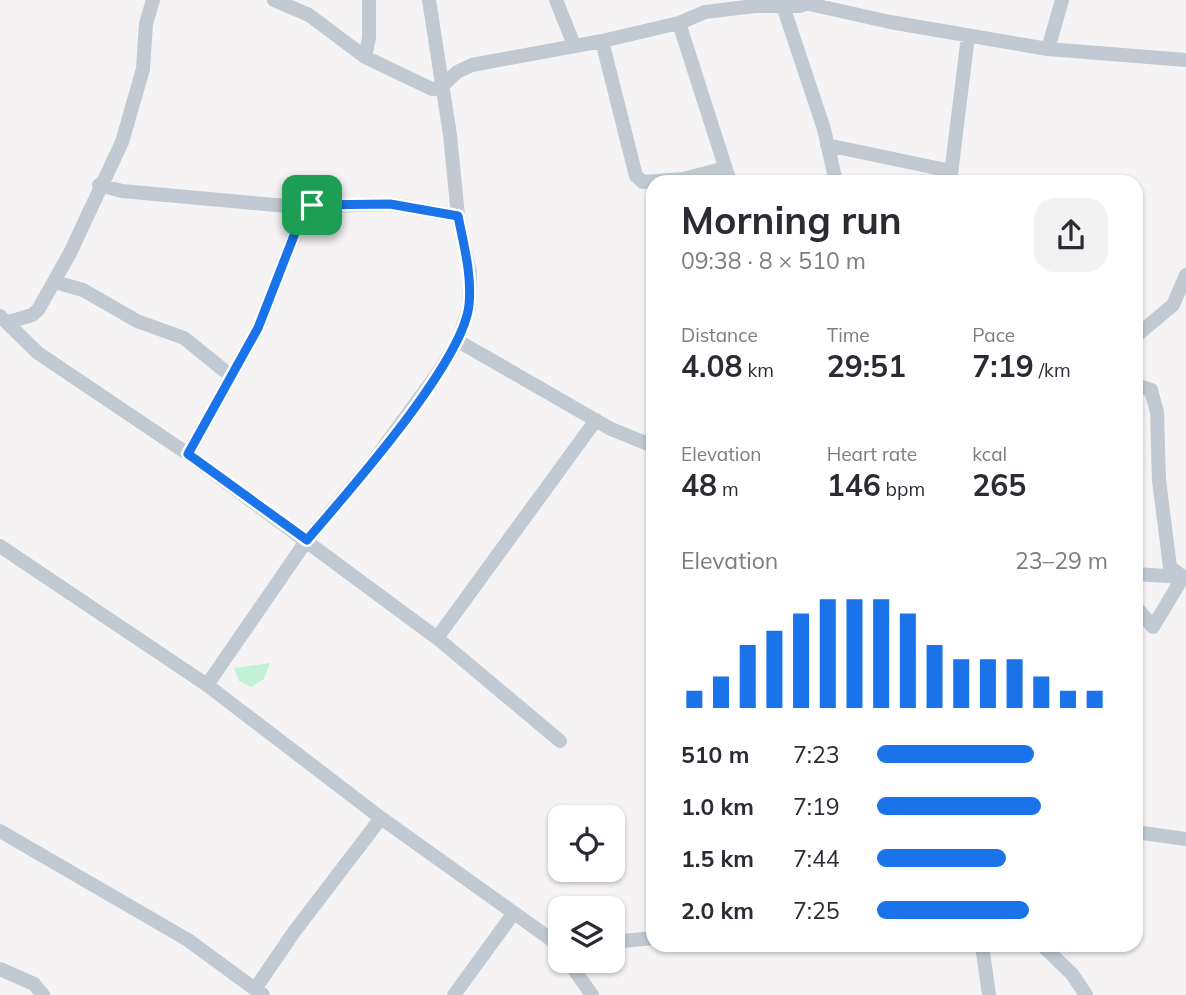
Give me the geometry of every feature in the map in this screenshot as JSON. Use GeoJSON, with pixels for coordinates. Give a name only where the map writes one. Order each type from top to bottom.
{"type":"FeatureCollection","features":[{"type":"Feature","properties":{"kind":"street"},"geometry":{"type":"LineString","coordinates":[[153,0],[146,24],[142,69],[121,142],[55,282],[38,310],[32,315],[5,319],[19,337],[38,353],[188,454],[437,638],[560,741]]}},
{"type":"Feature","properties":{"kind":"street"},"geometry":{"type":"LineString","coordinates":[[274,0],[309,15],[365,57],[418,85],[440,88]]}},
{"type":"Feature","properties":{"kind":"street"},"geometry":{"type":"LineString","coordinates":[[309,15],[312,0]]}},
{"type":"Feature","properties":{"kind":"street"},"geometry":{"type":"LineString","coordinates":[[365,57],[369,38],[369,0]]}},
{"type":"Feature","properties":{"kind":"street"},"geometry":{"type":"LineString","coordinates":[[207,685],[307,540],[372,463],[458,341],[469,308],[470,273],[458,216],[450,135],[440,88],[440,62],[429,0]]}},
{"type":"Feature","properties":{"kind":"street"},"geometry":{"type":"LineString","coordinates":[[556,0],[574,45]]}},
{"type":"Feature","properties":{"kind":"street"},"geometry":{"type":"LineString","coordinates":[[1048,49],[1062,0]]}},
{"type":"Feature","properties":{"kind":"street"},"geometry":{"type":"LineString","coordinates":[[440,88],[457,72],[472,65],[603,41],[679,23],[705,12],[781,3],[814,2],[968,36],[1048,49],[1186,60]]}},
{"type":"Feature","properties":{"kind":"street"},"geometry":{"type":"LineString","coordinates":[[781,3],[834,175]]}},
{"type":"Feature","properties":{"kind":"street"},"geometry":{"type":"LineString","coordinates":[[679,23],[727,175]]}},
{"type":"Feature","properties":{"kind":"street"},"geometry":{"type":"LineString","coordinates":[[950,175],[968,36]]}},
{"type":"Feature","properties":{"kind":"street"},"geometry":{"type":"LineString","coordinates":[[603,41],[636,176],[646,182]]}},
{"type":"Feature","properties":{"kind":"street"},"geometry":{"type":"LineString","coordinates":[[827,145],[942,175]]}},
{"type":"Feature","properties":{"kind":"street"},"geometry":{"type":"LineString","coordinates":[[99,185],[297,207],[390,204],[458,216]]}},
{"type":"Feature","properties":{"kind":"street"},"geometry":{"type":"LineString","coordinates":[[188,454],[258,328],[295,233],[312,205]]}},
{"type":"Feature","properties":{"kind":"street"},"geometry":{"type":"LineString","coordinates":[[1143,330],[1173,305],[1186,275]]}},
{"type":"Feature","properties":{"kind":"street"},"geometry":{"type":"LineString","coordinates":[[55,282],[83,290],[137,321],[184,338],[231,376]]}},
{"type":"Feature","properties":{"kind":"street"},"geometry":{"type":"LineString","coordinates":[[458,341],[596,420],[646,443]]}},
{"type":"Feature","properties":{"kind":"street"},"geometry":{"type":"LineString","coordinates":[[1143,387],[1151,390],[1156,402],[1159,480],[1170,568],[1184,577]]}},
{"type":"Feature","properties":{"kind":"street"},"geometry":{"type":"LineString","coordinates":[[437,638],[596,420]]}},
{"type":"Feature","properties":{"kind":"street"},"geometry":{"type":"LineString","coordinates":[[0,546],[207,685],[381,818],[548,938]]}},
{"type":"Feature","properties":{"kind":"street"},"geometry":{"type":"LineString","coordinates":[[1143,574],[1184,577]]}},
{"type":"Feature","properties":{"kind":"street"},"geometry":{"type":"LineString","coordinates":[[1143,615],[1153,627],[1184,577]]}},
{"type":"Feature","properties":{"kind":"street"},"geometry":{"type":"LineString","coordinates":[[0,831],[188,940],[259,992],[294,932],[381,818]]}},
{"type":"Feature","properties":{"kind":"street"},"geometry":{"type":"LineString","coordinates":[[1143,833],[1186,839]]}},
{"type":"Feature","properties":{"kind":"street"},"geometry":{"type":"LineString","coordinates":[[454,995],[513,914]]}},
{"type":"Feature","properties":{"kind":"street"},"geometry":{"type":"LineString","coordinates":[[625,941],[646,939]]}},
{"type":"Feature","properties":{"kind":"street"},"geometry":{"type":"LineString","coordinates":[[983,952],[989,995]]}},
{"type":"Feature","properties":{"kind":"street"},"geometry":{"type":"LineString","coordinates":[[1049,952],[1072,974],[1086,995]]}},
{"type":"Feature","properties":{"kind":"street"},"geometry":{"type":"LineString","coordinates":[[0,969],[34,984],[43,995]]}},
{"type":"Feature","properties":{"kind":"street"},"geometry":{"type":"LineString","coordinates":[[576,973],[592,995]]}},
{"type":"Feature","properties":{"kind":"green space"},"geometry":{"type":"Polygon","coordinates":[[[270,663],[264,679],[251,687],[239,681],[234,668],[270,663]]]}},
{"type":"Feature","properties":{"kind":"route"},"geometry":{"type":"LineString","coordinates":[[390,204],[458,216],[470,273],[469,308],[458,341],[372,463],[307,540],[188,454],[258,328],[295,233],[312,205],[390,204]]}}]}
